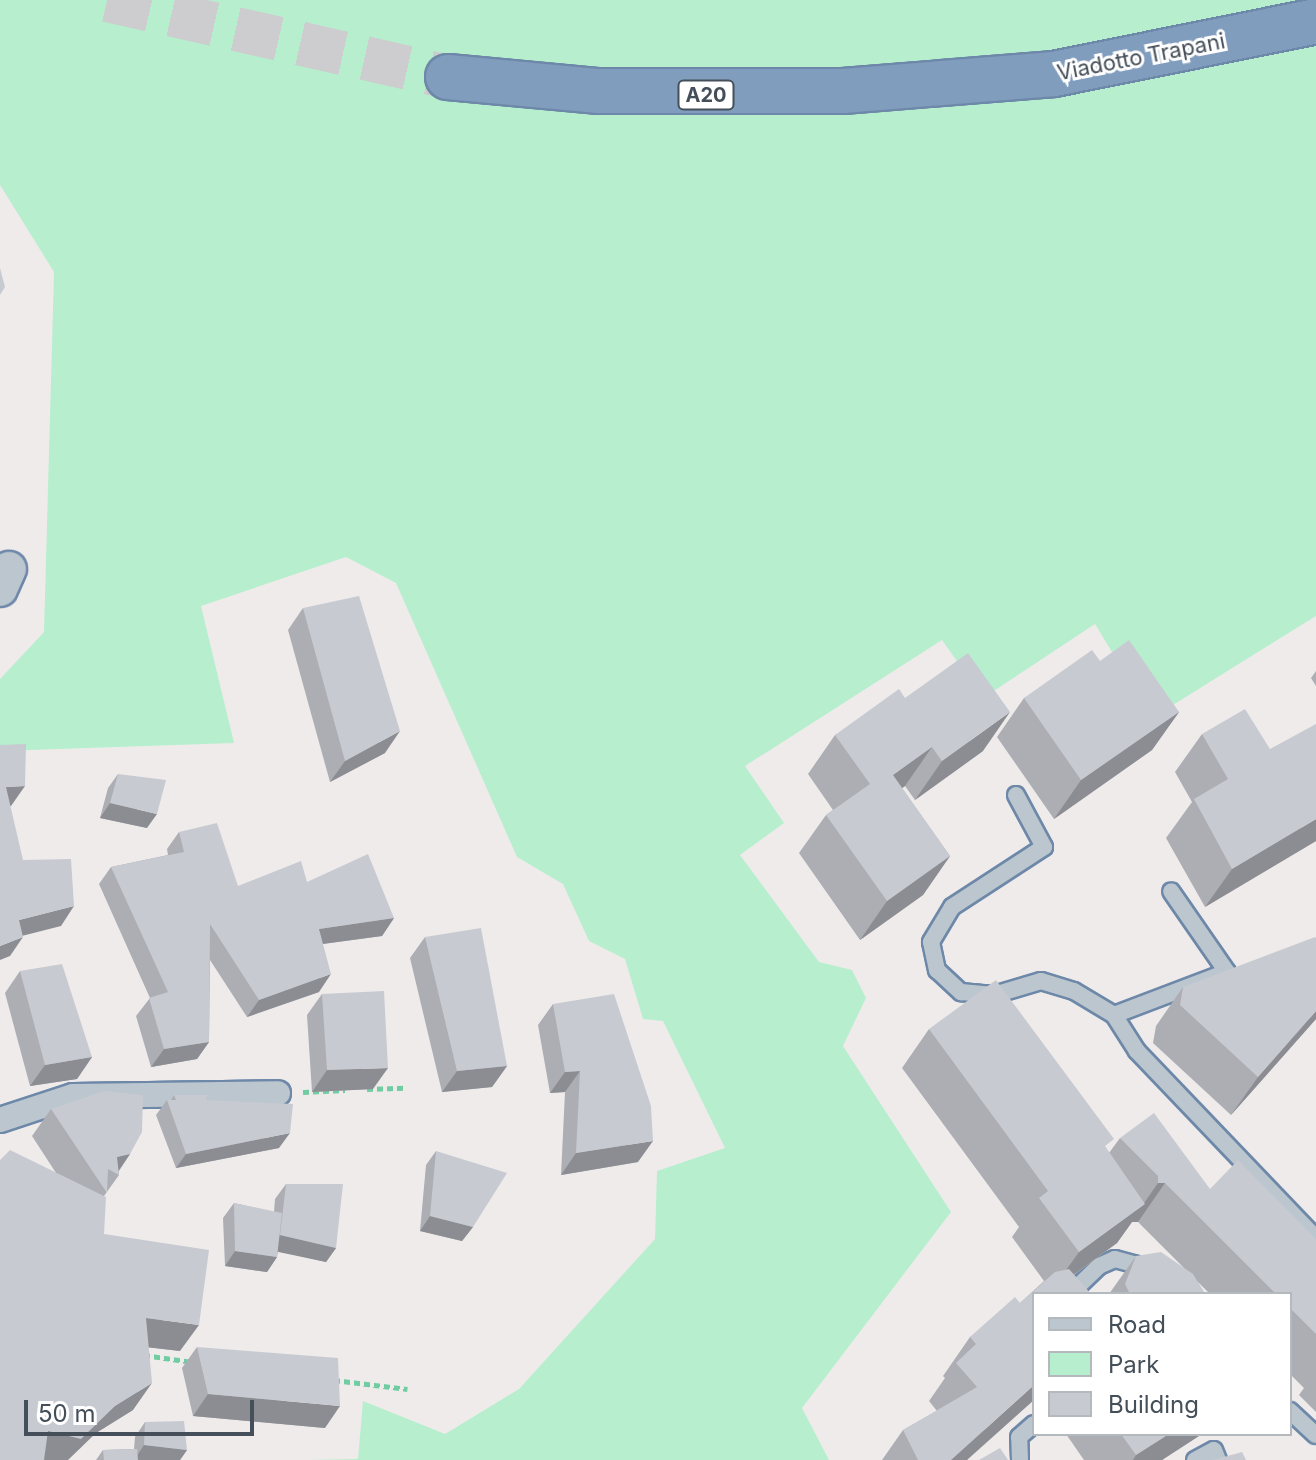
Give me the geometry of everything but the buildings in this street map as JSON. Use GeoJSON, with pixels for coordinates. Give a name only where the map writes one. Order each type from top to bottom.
{"type":"FeatureCollection","features":[{"type":"Feature","properties":{"kind":"highway","name":"Viadotto Trapani"},"geometry":{"type":"LineString","coordinates":[[448,77],[702,95],[964,82],[1054,74],[1316,21]]}},
{"type":"Feature","properties":{"kind":"street"},"geometry":{"type":"LineString","coordinates":[[0,1120],[73,1096],[278,1093]]}},
{"type":"Feature","properties":{"kind":"lane"},"geometry":{"type":"LineString","coordinates":[[1016,795],[1044,847],[952,907],[931,942],[937,970],[961,992],[994,995],[1041,981],[1074,991],[1114,1015],[1137,1051],[1316,1238]]}},
{"type":"Feature","properties":{"kind":"lane"},"geometry":{"type":"LineString","coordinates":[[1114,1015],[1227,972],[1171,891]]}},
{"type":"Feature","properties":{"kind":"lane"},"geometry":{"type":"LineString","coordinates":[[1072,1292],[1099,1266],[1115,1259],[1134,1264],[1163,1292]]}},
{"type":"Feature","properties":{"kind":"lane"},"geometry":{"type":"LineString","coordinates":[[1292,1413],[1316,1435]]}},
{"type":"Feature","properties":{"kind":"lane"},"geometry":{"type":"LineString","coordinates":[[1020,1460],[1019,1437],[1032,1426]]}},
{"type":"Feature","properties":{"kind":"lane"},"geometry":{"type":"LineString","coordinates":[[1195,1460],[1214,1450],[1218,1460]]}},
{"type":"Feature","properties":{"kind":"path"},"geometry":{"type":"LineString","coordinates":[[278,1093],[405,1088]]}},
{"type":"Feature","properties":{"kind":"path"},"geometry":{"type":"LineString","coordinates":[[141,1355],[204,1363]]}},
{"type":"Feature","properties":{"kind":"path"},"geometry":{"type":"LineString","coordinates":[[329,1379],[407,1389]]}},
{"type":"Feature","properties":{"kind":"green space"},"geometry":{"type":"Polygon","coordinates":[[[0,0],[1316,0],[1316,616],[1152,718],[1095,624],[983,698],[942,640],[745,766],[784,823],[740,855],[819,962],[852,970],[866,998],[843,1046],[951,1212],[802,1408],[829,1460],[308,1460],[358,1459],[363,1401],[445,1434],[519,1389],[655,1239],[657,1171],[725,1148],[663,1021],[643,1019],[625,959],[589,941],[563,884],[517,857],[396,583],[346,557],[201,606],[234,743],[0,751],[0,679],[44,632],[54,272],[0,185],[0,0]]]}},
{"type":"Feature","properties":{"kind":"tunnel"},"geometry":{"type":"LineString","coordinates":[[107,0],[448,77]]}}]}
